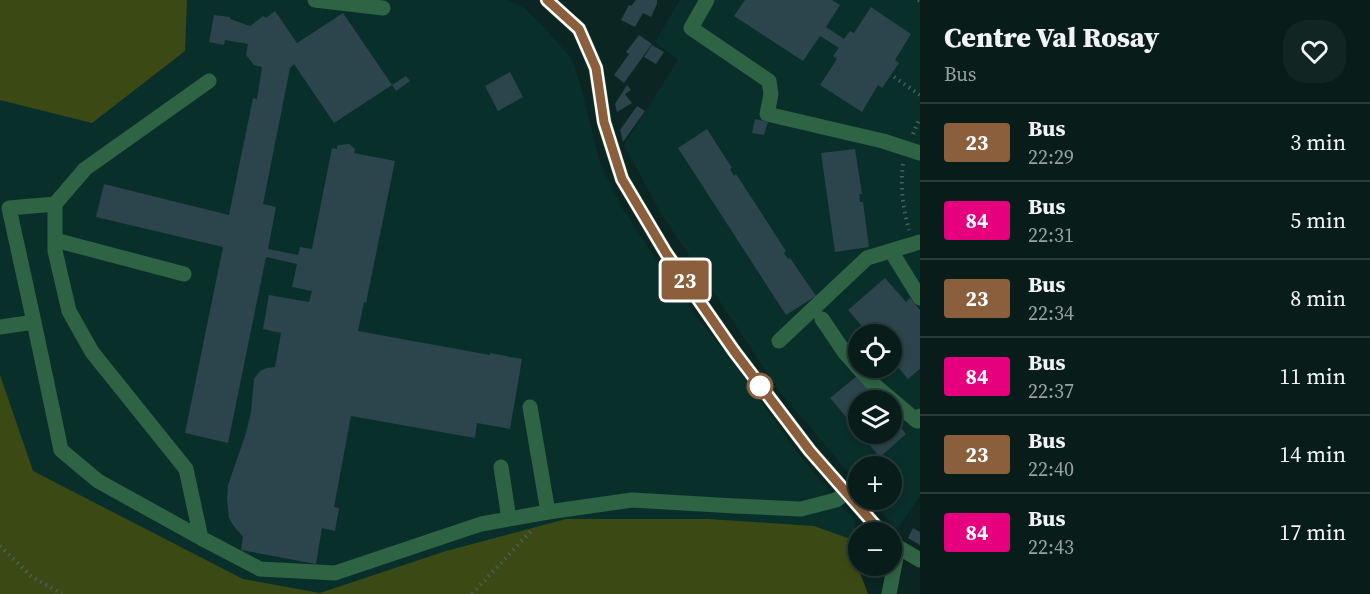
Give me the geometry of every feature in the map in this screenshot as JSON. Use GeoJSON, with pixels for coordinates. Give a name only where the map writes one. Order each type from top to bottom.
{"type":"FeatureCollection","features":[{"type":"Feature","properties":{"kind":"street"},"geometry":{"type":"LineString","coordinates":[[315,0],[383,8]]}},
{"type":"Feature","properties":{"kind":"street"},"geometry":{"type":"LineString","coordinates":[[547,0],[579,29],[596,68],[604,122],[622,179],[666,253],[734,351],[810,451],[872,522]]}},
{"type":"Feature","properties":{"kind":"street"},"geometry":{"type":"LineString","coordinates":[[707,0],[692,28],[769,81],[771,94],[767,114],[883,141],[913,151]]}},
{"type":"Feature","properties":{"kind":"street"},"geometry":{"type":"LineString","coordinates":[[201,538],[186,469],[92,352],[69,311],[55,251],[55,204],[85,169],[209,81]]}},
{"type":"Feature","properties":{"kind":"street"},"geometry":{"type":"LineString","coordinates":[[55,204],[9,208],[61,450],[98,481],[260,568],[335,573],[481,524],[632,500],[801,508],[836,500],[846,493]]}},
{"type":"Feature","properties":{"kind":"street"},"geometry":{"type":"LineString","coordinates":[[55,240],[184,274]]}},
{"type":"Feature","properties":{"kind":"street"},"geometry":{"type":"LineString","coordinates":[[779,341],[867,258],[917,243]]}},
{"type":"Feature","properties":{"kind":"street"},"geometry":{"type":"LineString","coordinates":[[891,251],[920,298]]}},
{"type":"Feature","properties":{"kind":"street"},"geometry":{"type":"LineString","coordinates":[[822,319],[845,354],[871,382],[917,421],[920,416]]}},
{"type":"Feature","properties":{"kind":"street"},"geometry":{"type":"LineString","coordinates":[[0,327],[34,322]]}},
{"type":"Feature","properties":{"kind":"street"},"geometry":{"type":"LineString","coordinates":[[530,407],[548,512]]}},
{"type":"Feature","properties":{"kind":"street"},"geometry":{"type":"LineString","coordinates":[[501,467],[508,519]]}},
{"type":"Feature","properties":{"kind":"street"},"geometry":{"type":"LineString","coordinates":[[902,548],[920,560]]}},
{"type":"Feature","properties":{"kind":"street"},"geometry":{"type":"LineString","coordinates":[[889,594],[891,576]]}},
{"type":"Feature","properties":{"kind":"path"},"geometry":{"type":"LineString","coordinates":[[894,77],[920,95]]}},
{"type":"Feature","properties":{"kind":"path"},"geometry":{"type":"LineString","coordinates":[[917,243],[909,232],[902,192],[903,167],[913,151],[920,118]]}},
{"type":"Feature","properties":{"kind":"path"},"geometry":{"type":"LineString","coordinates":[[472,594],[548,512]]}},
{"type":"Feature","properties":{"kind":"path"},"geometry":{"type":"LineString","coordinates":[[0,546],[31,576],[62,594]]}},
{"type":"Feature","properties":{"kind":"shaded area"},"geometry":{"type":"Polygon","coordinates":[[[0,0],[508,0],[524,8],[571,58],[580,83],[600,163],[623,209],[661,267],[699,320],[737,367],[791,444],[854,519],[854,522],[848,522],[848,576],[861,576],[868,594],[80,594],[0,531],[0,0]]]}},
{"type":"Feature","properties":{"kind":"shaded area"},"geometry":{"type":"Polygon","coordinates":[[[680,0],[920,0],[920,496],[902,523],[890,522],[880,510],[902,510],[902,456],[848,456],[848,472],[780,392],[660,212],[624,145],[678,60],[655,42],[680,0]]]}},
{"type":"Feature","properties":{"kind":"green space"},"geometry":{"type":"Polygon","coordinates":[[[0,0],[187,0],[185,51],[92,123],[0,100],[0,0]]]}},
{"type":"Feature","properties":{"kind":"green space"},"geometry":{"type":"Polygon","coordinates":[[[0,375],[33,471],[243,579],[320,593],[446,551],[566,519],[709,519],[814,526],[848,538],[848,576],[861,576],[868,594],[0,594],[0,375]]]}},
{"type":"Feature","properties":{"kind":"building"},"geometry":{"type":"Polygon","coordinates":[[[636,0],[657,0],[657,4],[651,17],[643,13],[635,27],[621,20],[629,5],[631,6],[636,0]]]}},
{"type":"Feature","properties":{"kind":"building"},"geometry":{"type":"Polygon","coordinates":[[[745,0],[832,0],[840,5],[826,27],[844,39],[850,31],[854,33],[871,7],[911,34],[895,60],[899,63],[882,88],[878,85],[862,112],[820,85],[837,59],[833,56],[839,48],[820,36],[803,61],[734,16],[745,0]]]}},
{"type":"Feature","properties":{"kind":"building"},"geometry":{"type":"Polygon","coordinates":[[[275,11],[297,43],[343,13],[392,85],[334,123],[294,64],[290,68],[263,204],[276,207],[268,249],[298,255],[300,247],[312,249],[332,148],[337,149],[337,146],[349,144],[355,149],[354,153],[395,161],[366,303],[364,302],[358,331],[522,359],[510,429],[477,423],[475,438],[351,416],[334,507],[339,508],[335,531],[322,528],[316,564],[241,550],[243,537],[229,518],[227,499],[228,485],[251,412],[254,379],[260,371],[275,367],[281,333],[263,329],[269,295],[309,302],[312,291],[292,287],[297,264],[266,257],[228,443],[185,433],[223,247],[96,217],[104,184],[229,215],[253,98],[257,99],[262,67],[254,65],[246,55],[248,44],[225,40],[224,45],[209,42],[214,15],[230,17],[230,19],[250,26],[263,16],[266,18],[275,11]]]}},
{"type":"Feature","properties":{"kind":"building"},"geometry":{"type":"Polygon","coordinates":[[[639,35],[652,44],[624,83],[614,75],[629,54],[626,52],[639,35]]]}},
{"type":"Feature","properties":{"kind":"building"},"geometry":{"type":"Polygon","coordinates":[[[652,45],[664,52],[656,64],[644,57],[652,45]]]}},
{"type":"Feature","properties":{"kind":"building"},"geometry":{"type":"Polygon","coordinates":[[[510,72],[523,97],[498,111],[485,86],[510,72]]]}},
{"type":"Feature","properties":{"kind":"building"},"geometry":{"type":"Polygon","coordinates":[[[406,76],[410,81],[396,91],[392,85],[406,76]]]}},
{"type":"Feature","properties":{"kind":"building"},"geometry":{"type":"Polygon","coordinates":[[[627,85],[631,90],[625,94],[632,103],[617,112],[615,104],[627,85]]]}},
{"type":"Feature","properties":{"kind":"building"},"geometry":{"type":"Polygon","coordinates":[[[637,106],[645,111],[623,142],[620,130],[637,106]]]}},
{"type":"Feature","properties":{"kind":"building"},"geometry":{"type":"Polygon","coordinates":[[[755,119],[768,122],[764,135],[752,133],[755,119]]]}},
{"type":"Feature","properties":{"kind":"building"},"geometry":{"type":"Polygon","coordinates":[[[707,129],[732,168],[730,169],[734,176],[736,174],[786,251],[784,253],[788,259],[790,258],[816,296],[786,315],[678,148],[707,129]]]}},
{"type":"Feature","properties":{"kind":"building"},"geometry":{"type":"Polygon","coordinates":[[[855,149],[862,194],[859,194],[860,202],[863,202],[869,247],[835,252],[821,153],[855,149]]]}},
{"type":"Feature","properties":{"kind":"building"},"geometry":{"type":"Polygon","coordinates":[[[885,278],[906,302],[910,298],[920,310],[920,369],[908,379],[902,372],[902,324],[860,324],[848,310],[885,278]]]}},
{"type":"Feature","properties":{"kind":"building"},"geometry":{"type":"Polygon","coordinates":[[[855,378],[859,378],[869,390],[848,390],[848,419],[830,398],[855,378]]]}},
{"type":"Feature","properties":{"kind":"building"},"geometry":{"type":"Polygon","coordinates":[[[869,444],[895,444],[881,456],[869,444]]]}},
{"type":"Feature","properties":{"kind":"building"},"geometry":{"type":"Polygon","coordinates":[[[913,528],[920,532],[920,545],[908,538],[913,528]]]}},
{"type":"Feature","properties":{"kind":"bus line","name":"23"},"geometry":{"type":"LineString","coordinates":[[547,0],[579,29],[596,68],[604,122],[622,179],[666,253],[734,351],[810,451],[872,522]]}}]}
